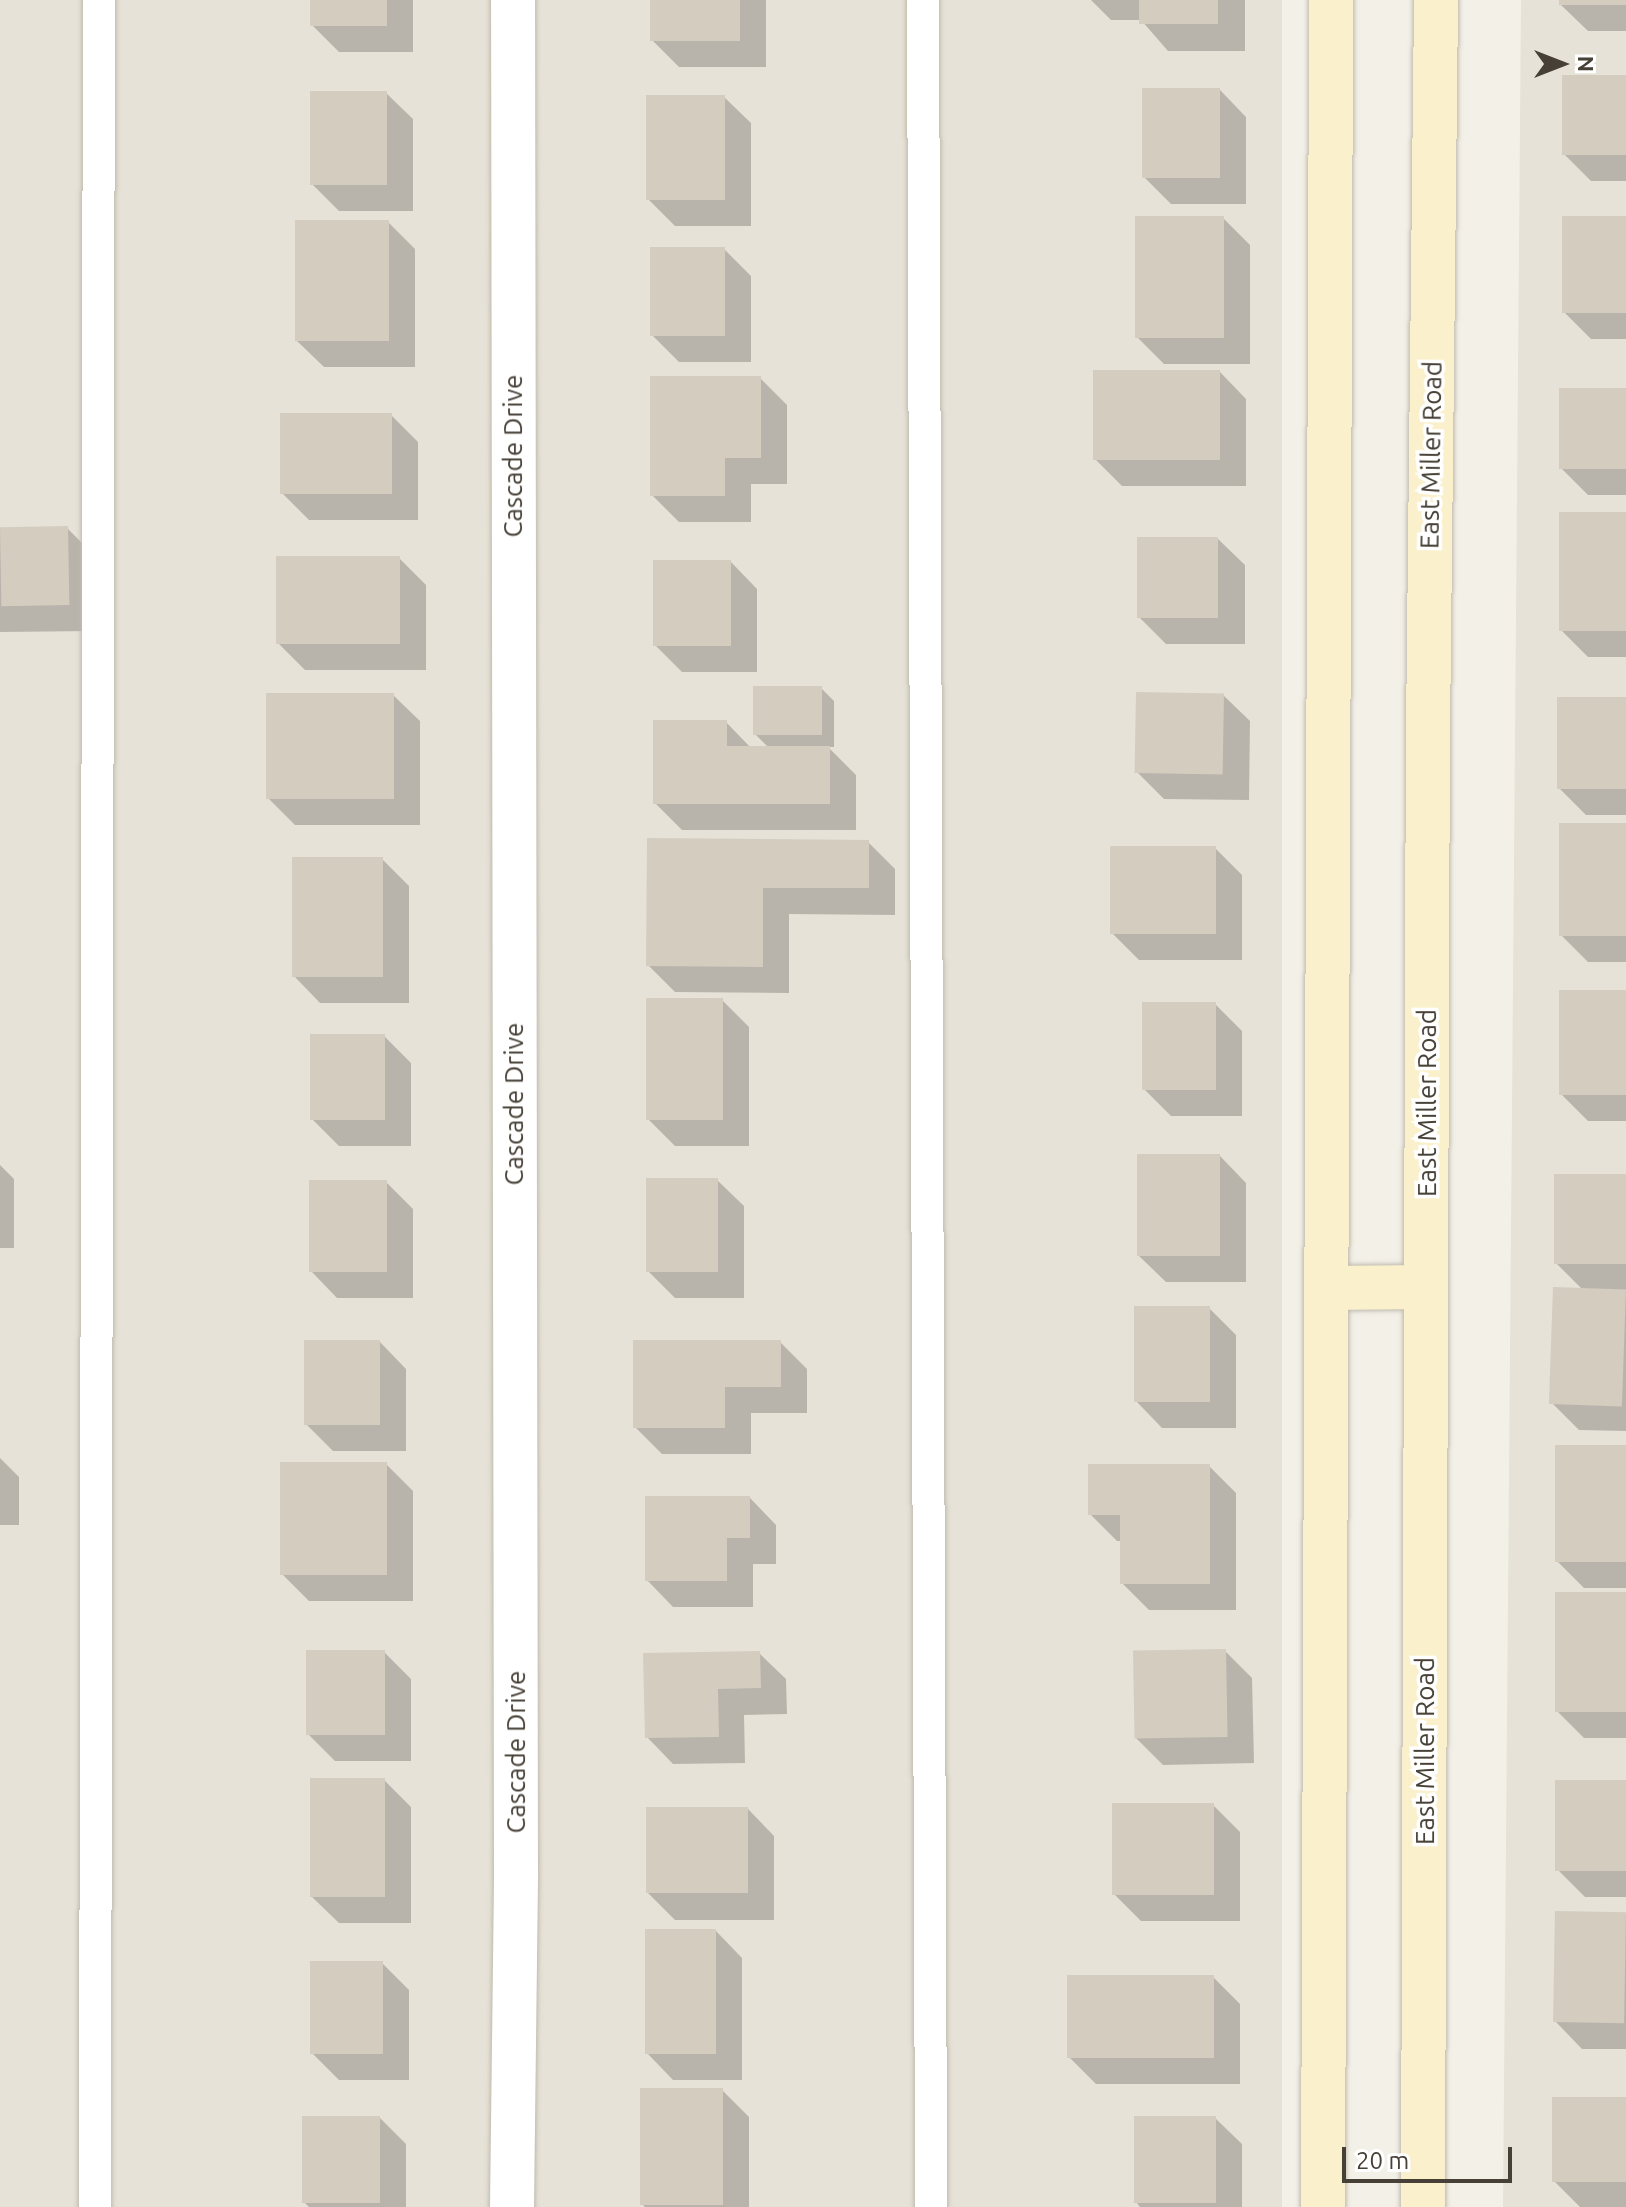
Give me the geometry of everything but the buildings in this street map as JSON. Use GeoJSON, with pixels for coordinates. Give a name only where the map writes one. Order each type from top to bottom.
{"type":"FeatureCollection","features":[{"type":"Feature","properties":{"kind":"main road"},"geometry":{"type":"LineString","coordinates":[[1323,2207],[1331,0]]}},
{"type":"Feature","properties":{"kind":"main road","name":"East Miller Road"},"geometry":{"type":"LineString","coordinates":[[1423,2207],[1426,1287],[1436,0]]}},
{"type":"Feature","properties":{"kind":"main road"},"geometry":{"type":"LineString","coordinates":[[1326,1288],[1426,1287]]}},
{"type":"Feature","properties":{"kind":"street","name":"Cascade Drive"},"geometry":{"type":"LineString","coordinates":[[512,2207],[516,1874],[513,0]]}},
{"type":"Feature","properties":{"kind":"lane"},"geometry":{"type":"LineString","coordinates":[[95,2207],[99,0]]}},
{"type":"Feature","properties":{"kind":"lane"},"geometry":{"type":"LineString","coordinates":[[923,0],[931,2207]]}},
{"type":"Feature","properties":{"kind":"shaded area"},"geometry":{"type":"Polygon","coordinates":[[[0,0],[1282,0],[1282,2207],[0,2207],[0,0]]]}},
{"type":"Feature","properties":{"kind":"shaded area"},"geometry":{"type":"Polygon","coordinates":[[[1521,0],[1626,0],[1626,2207],[1503,2207],[1521,0]]]}}]}
